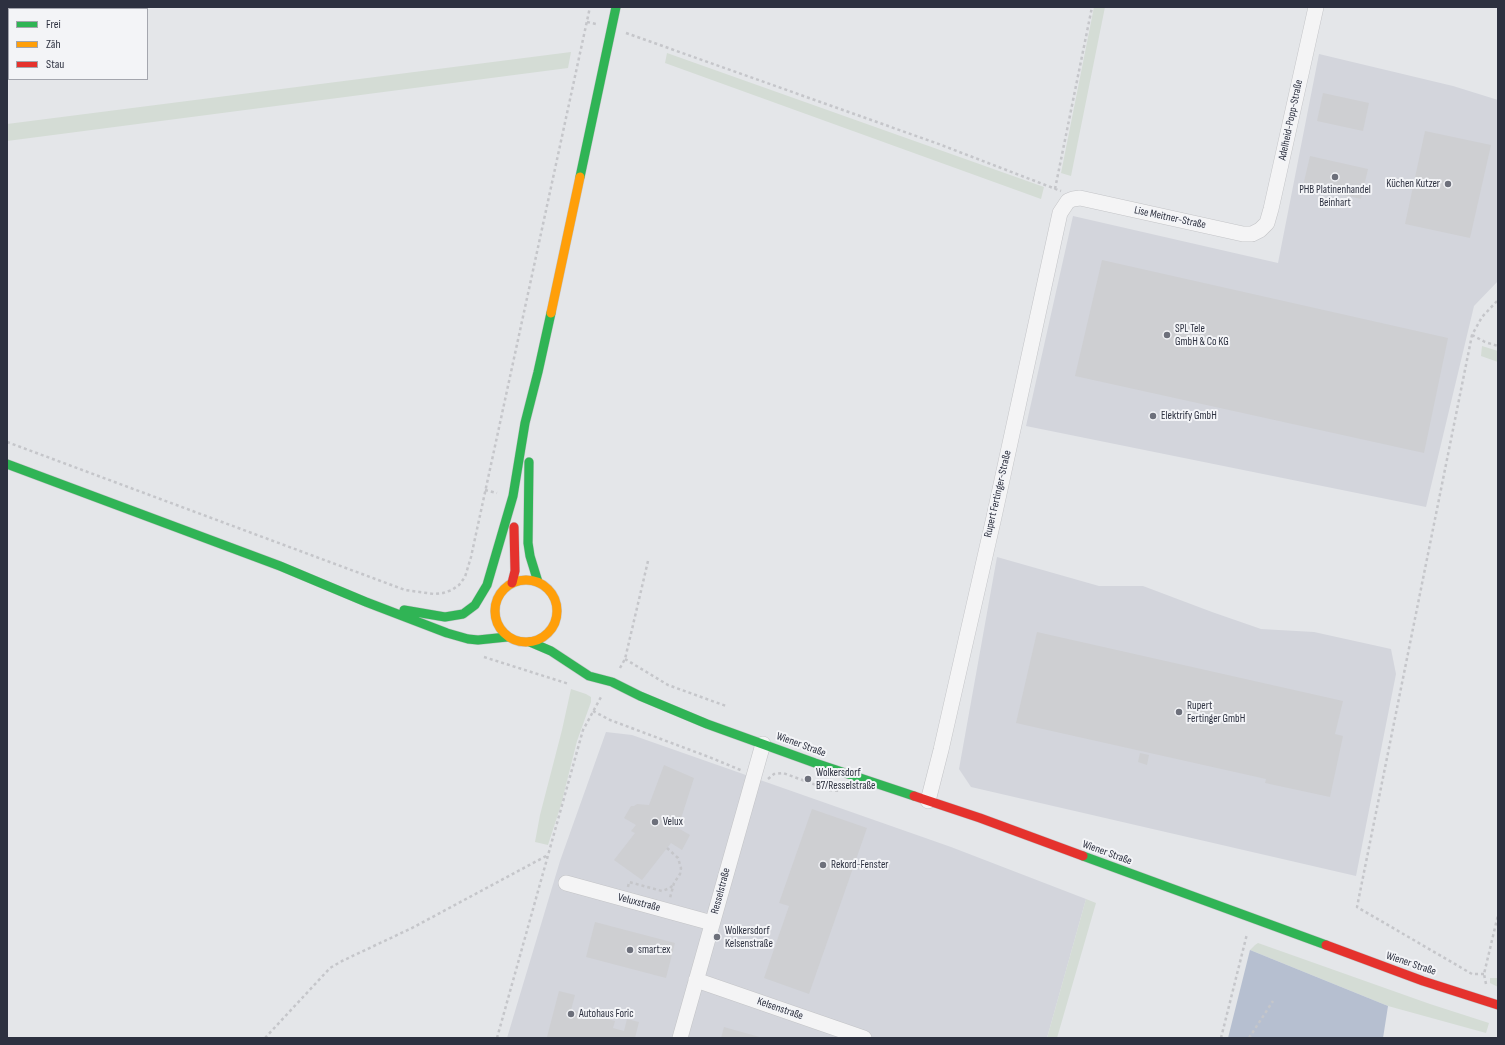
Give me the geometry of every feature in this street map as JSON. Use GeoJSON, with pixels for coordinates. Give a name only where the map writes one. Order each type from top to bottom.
{"type":"FeatureCollection","features":[{"type":"Feature","properties":{"kind":"main road"},"geometry":{"type":"LineString","coordinates":[[366,602],[444,617],[463,614],[470,610],[481,597],[487,585],[513,496],[524,430],[538,372],[616,7]]}},
{"type":"Feature","properties":{"kind":"main road"},"geometry":{"type":"LineString","coordinates":[[538,372],[530,451],[528,543],[530,556],[538,582]]}},
{"type":"Feature","properties":{"kind":"main road"},"geometry":{"type":"LineString","coordinates":[[7,464],[280,566],[366,602],[447,633],[468,639],[478,640],[507,637],[522,642],[530,642],[543,637],[548,633],[555,623],[557,609],[556,602],[549,590],[538,582],[529,580],[512,582],[506,586],[497,597],[494,610],[497,624],[507,637]]}},
{"type":"Feature","properties":{"kind":"main road"},"geometry":{"type":"LineString","coordinates":[[512,582],[516,570],[513,496]]}},
{"type":"Feature","properties":{"kind":"main road"},"geometry":{"type":"LineString","coordinates":[[487,618],[494,610]]}},
{"type":"Feature","properties":{"kind":"main road"},"geometry":{"type":"LineString","coordinates":[[555,623],[560,634]]}},
{"type":"Feature","properties":{"kind":"main road"},"geometry":{"type":"LineString","coordinates":[[447,633],[466,629]]}},
{"type":"Feature","properties":{"kind":"main road"},"geometry":{"type":"LineString","coordinates":[[530,642],[551,651],[589,676],[612,682]]}},
{"type":"Feature","properties":{"kind":"main road"},"geometry":{"type":"LineString","coordinates":[[603,671],[612,682]]}},
{"type":"Feature","properties":{"kind":"main road","name":"Wiener Straße"},"geometry":{"type":"LineString","coordinates":[[612,682],[640,696],[707,724],[980,818],[1423,981],[1498,1005]]}},
{"type":"Feature","properties":{"kind":"street","name":"Adelheid-Popp-Straße"},"geometry":{"type":"LineString","coordinates":[[1260,230],[1266,223],[1271,209],[1316,7]]}},
{"type":"Feature","properties":{"kind":"street","name":"Lise Meitner-Straße"},"geometry":{"type":"LineString","coordinates":[[1074,199],[1243,234],[1252,234],[1260,230]]}},
{"type":"Feature","properties":{"kind":"street","name":"Rupert Fertinger-Straße"},"geometry":{"type":"LineString","coordinates":[[928,801],[992,525],[1060,213],[1064,206],[1074,199]]}},
{"type":"Feature","properties":{"kind":"street","name":"Resselstraße"},"geometry":{"type":"LineString","coordinates":[[680,1038],[762,744]]}},
{"type":"Feature","properties":{"kind":"street","name":"Veluxstraße"},"geometry":{"type":"LineString","coordinates":[[566,883],[712,923]]}},
{"type":"Feature","properties":{"kind":"street","name":"Kelsenstraße"},"geometry":{"type":"LineString","coordinates":[[696,980],[864,1038]]}},
{"type":"Feature","properties":{"kind":"path"},"geometry":{"type":"LineString","coordinates":[[7,442],[405,590],[434,594],[452,590],[459,585],[465,577],[471,557],[590,7]]}},
{"type":"Feature","properties":{"kind":"path"},"geometry":{"type":"LineString","coordinates":[[1055,189],[1092,7]]}},
{"type":"Feature","properties":{"kind":"path"},"geometry":{"type":"LineString","coordinates":[[611,28],[936,143],[1055,189],[1074,199]]}},
{"type":"Feature","properties":{"kind":"path"},"geometry":{"type":"LineString","coordinates":[[1498,300],[1482,317],[1472,335],[1357,907],[1472,974],[1484,974],[1498,915]]}},
{"type":"Feature","properties":{"kind":"path"},"geometry":{"type":"LineString","coordinates":[[1472,335],[1498,346]]}},
{"type":"Feature","properties":{"kind":"path"},"geometry":{"type":"LineString","coordinates":[[612,682],[625,659],[648,561]]}},
{"type":"Feature","properties":{"kind":"path"},"geometry":{"type":"LineString","coordinates":[[625,659],[668,685],[726,706]]}},
{"type":"Feature","properties":{"kind":"path"},"geometry":{"type":"LineString","coordinates":[[497,1038],[583,730],[593,711],[610,720],[709,756],[753,775]]}},
{"type":"Feature","properties":{"kind":"path"},"geometry":{"type":"LineString","coordinates":[[624,899],[629,882],[662,891],[670,888],[680,874],[680,862],[678,858],[666,848]]}},
{"type":"Feature","properties":{"kind":"path"},"geometry":{"type":"LineString","coordinates":[[265,1038],[330,968],[412,928],[548,855]]}},
{"type":"Feature","properties":{"kind":"path"},"geometry":{"type":"LineString","coordinates":[[667,910],[674,883]]}},
{"type":"Feature","properties":{"kind":"path"},"geometry":{"type":"LineString","coordinates":[[1221,1038],[1251,918]]}},
{"type":"Feature","properties":{"kind":"path"},"geometry":{"type":"LineString","coordinates":[[1249,1038],[1273,1000]]}},
{"type":"Feature","properties":{"kind":"shaded area"},"geometry":{"type":"Polygon","coordinates":[[[1094,7],[1105,7],[1071,176],[1061,173],[1094,7]]]}},
{"type":"Feature","properties":{"kind":"shaded area"},"geometry":{"type":"Polygon","coordinates":[[[571,52],[568,68],[7,141],[7,124],[571,52]]]}},
{"type":"Feature","properties":{"kind":"shaded area"},"geometry":{"type":"Polygon","coordinates":[[[667,53],[1044,187],[1041,199],[665,63],[667,53]]]}},
{"type":"Feature","properties":{"kind":"shaded area"},"geometry":{"type":"Polygon","coordinates":[[[1319,54],[1453,86],[1498,100],[1498,281],[1474,306],[1426,507],[1026,426],[1073,216],[1278,263],[1319,54]]]}},
{"type":"Feature","properties":{"kind":"shaded area"},"geometry":{"type":"Polygon","coordinates":[[[1482,346],[1498,351],[1498,362],[1481,356],[1482,346]]]}},
{"type":"Feature","properties":{"kind":"shaded area"},"geometry":{"type":"Polygon","coordinates":[[[997,557],[1099,586],[1143,586],[1261,629],[1314,632],[1391,649],[1396,674],[1356,876],[971,787],[959,769],[997,557]]]}},
{"type":"Feature","properties":{"kind":"shaded area"},"geometry":{"type":"Polygon","coordinates":[[[571,689],[591,697],[591,702],[577,741],[561,805],[548,845],[535,842],[540,815],[571,689]]]}},
{"type":"Feature","properties":{"kind":"shaded area"},"geometry":{"type":"Polygon","coordinates":[[[606,732],[632,735],[951,847],[1086,899],[1047,1038],[507,1038],[560,861],[606,732]]]}},
{"type":"Feature","properties":{"kind":"shaded area"},"geometry":{"type":"Polygon","coordinates":[[[1086,899],[1096,903],[1057,1038],[1047,1038],[1086,899]]]}},
{"type":"Feature","properties":{"kind":"shaded area"},"geometry":{"type":"Polygon","coordinates":[[[1258,943],[1430,1004],[1489,1023],[1486,1033],[1388,1006],[1250,950],[1258,943]]]}},
{"type":"Feature","properties":{"kind":"shaded area"},"geometry":{"type":"Polygon","coordinates":[[[1490,978],[1498,978],[1498,987],[1490,983],[1490,978]]]}},
{"type":"Feature","properties":{"kind":"water"},"geometry":{"type":"Polygon","coordinates":[[[1250,950],[1388,1006],[1383,1038],[1228,1038],[1250,950]]]}},
{"type":"Feature","properties":{"kind":"building"},"geometry":{"type":"Polygon","coordinates":[[[1323,93],[1369,103],[1363,131],[1317,121],[1323,93]]]}},
{"type":"Feature","properties":{"kind":"building","name":"Küchen Kutzer"},"geometry":{"type":"Polygon","coordinates":[[[1425,131],[1491,145],[1470,238],[1405,224],[1425,131]]]}},
{"type":"Feature","properties":{"kind":"building","name":"PHB Platinenhandel Beinhart"},"geometry":{"type":"Polygon","coordinates":[[[1310,156],[1368,169],[1361,199],[1303,186],[1310,156]]]}},
{"type":"Feature","properties":{"kind":"building"},"geometry":{"type":"Polygon","coordinates":[[[1102,260],[1448,338],[1424,453],[1075,376],[1102,260]]]}},
{"type":"Feature","properties":{"kind":"building","name":"Rupert Fertinger GmbH"},"geometry":{"type":"Polygon","coordinates":[[[1037,632],[1343,701],[1335,734],[1343,736],[1330,797],[1265,783],[1266,779],[1016,723],[1037,632]]]}},
{"type":"Feature","properties":{"kind":"building"},"geometry":{"type":"Polygon","coordinates":[[[1140,753],[1149,755],[1147,765],[1138,762],[1140,753]]]}},
{"type":"Feature","properties":{"kind":"building","name":"Velux"},"geometry":{"type":"Polygon","coordinates":[[[664,765],[694,778],[678,828],[690,835],[682,850],[671,843],[642,880],[614,860],[635,833],[631,831],[636,825],[624,818],[631,806],[637,804],[649,805],[664,765]]]}},
{"type":"Feature","properties":{"kind":"building","name":"Rekord-Fenster"},"geometry":{"type":"Polygon","coordinates":[[[812,809],[867,828],[809,994],[764,978],[789,906],[779,903],[812,809]]]}},
{"type":"Feature","properties":{"kind":"building","name":"smart:ex"},"geometry":{"type":"Polygon","coordinates":[[[595,922],[675,943],[666,978],[586,957],[595,922]]]}},
{"type":"Feature","properties":{"kind":"building","name":"Autohaus Foric"},"geometry":{"type":"Polygon","coordinates":[[[559,991],[575,995],[571,1010],[615,1021],[613,1028],[624,1031],[627,1019],[639,1022],[635,1038],[547,1037],[559,991]]]}},
{"type":"Feature","properties":{"kind":"building"},"geometry":{"type":"Polygon","coordinates":[[[724,1027],[763,1038],[721,1038],[724,1027]]]}},
{"type":"Feature","properties":{"kind":"traffic: fast"},"geometry":{"type":"LineString","coordinates":[[580,177],[616,7]]}},
{"type":"Feature","properties":{"kind":"traffic: fast"},"geometry":{"type":"LineString","coordinates":[[404,610],[445,617],[463,614],[475,605],[487,585],[513,496],[525,423],[551,313]]}},
{"type":"Feature","properties":{"kind":"traffic: fast"},"geometry":{"type":"LineString","coordinates":[[529,462],[528,543],[530,556],[538,582]]}},
{"type":"Feature","properties":{"kind":"traffic: fast"},"geometry":{"type":"LineString","coordinates":[[7,464],[280,566],[366,602],[447,633],[468,639],[478,640],[507,637]]}},
{"type":"Feature","properties":{"kind":"traffic: fast"},"geometry":{"type":"LineString","coordinates":[[530,642],[551,651],[589,676],[612,682],[640,696],[707,724],[815,763],[914,796]]}},
{"type":"Feature","properties":{"kind":"traffic: fast"},"geometry":{"type":"LineString","coordinates":[[1083,856],[1326,945]]}},
{"type":"Feature","properties":{"kind":"traffic: slow"},"geometry":{"type":"LineString","coordinates":[[551,313],[580,177]]}},
{"type":"Feature","properties":{"kind":"traffic: slow"},"geometry":{"type":"LineString","coordinates":[[520,580],[532,580],[548,589],[555,599],[557,611],[555,623],[548,633],[532,642],[520,642],[509,637],[500,628],[495,617],[495,605],[500,594],[509,585],[520,580]]}},
{"type":"Feature","properties":{"kind":"traffic: jam"},"geometry":{"type":"LineString","coordinates":[[512,583],[515,571],[514,527]]}},
{"type":"Feature","properties":{"kind":"traffic: jam"},"geometry":{"type":"LineString","coordinates":[[914,796],[980,818],[1083,856]]}},
{"type":"Feature","properties":{"kind":"traffic: jam"},"geometry":{"type":"LineString","coordinates":[[1326,945],[1423,981],[1498,1005]]}},
{"type":"Feature","properties":{"kind":"place","name":"PHB Platinenhandel Beinhart"},"geometry":{"type":"Point","coordinates":[1335,177]}},
{"type":"Feature","properties":{"kind":"place","name":"Küchen Kutzer"},"geometry":{"type":"Point","coordinates":[1448,184]}},
{"type":"Feature","properties":{"kind":"place","name":"SPL Tele GmbH & Co KG"},"geometry":{"type":"Point","coordinates":[1167,335]}},
{"type":"Feature","properties":{"kind":"place","name":"Elektrify GmbH"},"geometry":{"type":"Point","coordinates":[1153,416]}},
{"type":"Feature","properties":{"kind":"place","name":"Rupert Fertinger GmbH"},"geometry":{"type":"Point","coordinates":[1179,712]}},
{"type":"Feature","properties":{"kind":"place","name":"Wolkersdorf B7/Resselstraße"},"geometry":{"type":"Point","coordinates":[808,779]}},
{"type":"Feature","properties":{"kind":"place","name":"Velux"},"geometry":{"type":"Point","coordinates":[655,822]}},
{"type":"Feature","properties":{"kind":"place","name":"Rekord-Fenster"},"geometry":{"type":"Point","coordinates":[823,865]}},
{"type":"Feature","properties":{"kind":"place","name":"Wolkersdorf Kelsenstraße"},"geometry":{"type":"Point","coordinates":[717,937]}},
{"type":"Feature","properties":{"kind":"place","name":"smart:ex"},"geometry":{"type":"Point","coordinates":[630,950]}},
{"type":"Feature","properties":{"kind":"place","name":"Autohaus Foric"},"geometry":{"type":"Point","coordinates":[571,1014]}}]}
